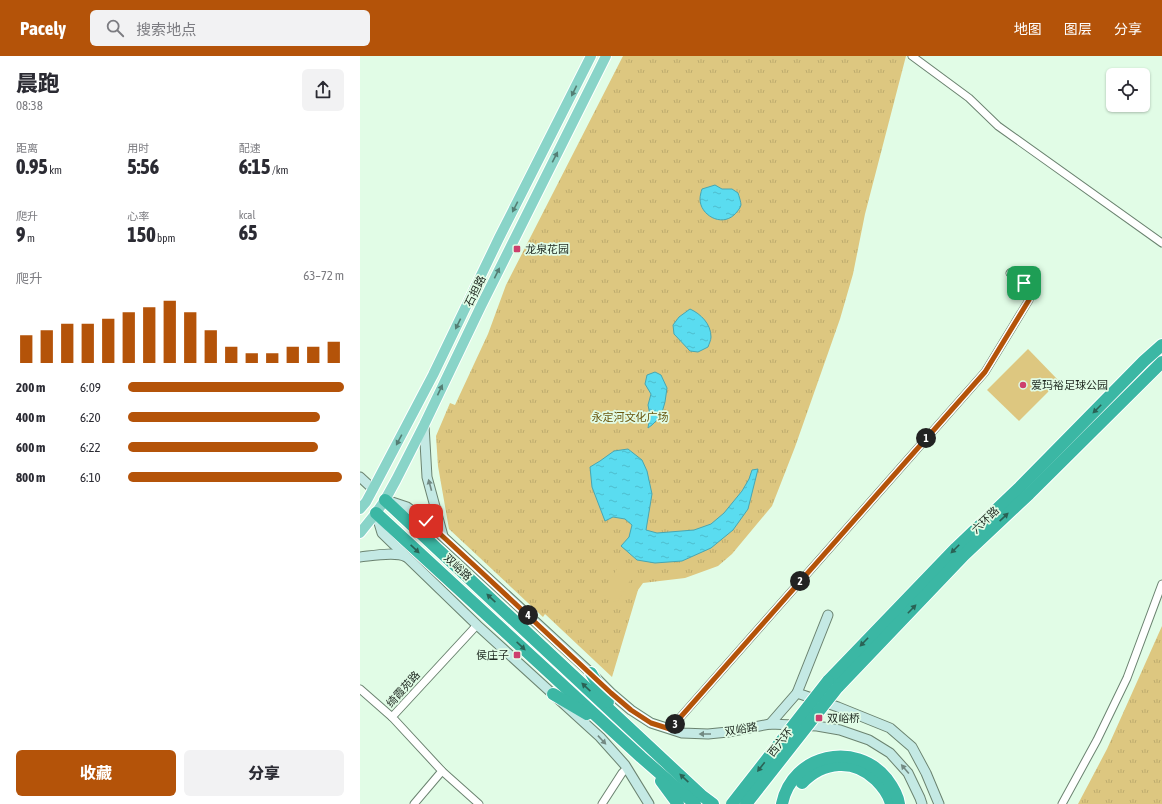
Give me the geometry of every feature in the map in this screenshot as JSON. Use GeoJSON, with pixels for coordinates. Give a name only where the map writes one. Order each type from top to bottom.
{"type":"FeatureCollection","features":[{"type":"Feature","properties":{"kind":"highway","name":"六环路"},"geometry":{"type":"LineString","coordinates":[[832,684],[956,548],[1025,482],[1144,361],[1162,345]]}},
{"type":"Feature","properties":{"kind":"highway"},"geometry":{"type":"LineString","coordinates":[[832,684],[964,555],[1029,494],[1162,362]]}},
{"type":"Feature","properties":{"kind":"highway","name":"双峪路"},"geometry":{"type":"LineString","coordinates":[[385,500],[701,795],[713,804]]}},
{"type":"Feature","properties":{"kind":"highway","name":"双峪路"},"geometry":{"type":"LineString","coordinates":[[376,513],[641,757],[695,804]]}},
{"type":"Feature","properties":{"kind":"highway"},"geometry":{"type":"LineString","coordinates":[[591,673],[615,714]]}},
{"type":"Feature","properties":{"kind":"highway","name":"西六环"},"geometry":{"type":"LineString","coordinates":[[732,804],[832,684]]}},
{"type":"Feature","properties":{"kind":"highway","name":"西六环"},"geometry":{"type":"LineString","coordinates":[[746,804],[832,684]]}},
{"type":"Feature","properties":{"kind":"highway"},"geometry":{"type":"LineString","coordinates":[[553,694],[606,724]]}},
{"type":"Feature","properties":{"kind":"highway"},"geometry":{"type":"LineString","coordinates":[[641,757],[678,804]]}},
{"type":"Feature","properties":{"kind":"highway"},"geometry":{"type":"LineString","coordinates":[[782,804],[791,782],[802,770],[815,762],[828,757],[844,757],[858,764],[883,787],[891,804]]}},
{"type":"Feature","properties":{"kind":"highway"},"geometry":{"type":"LineString","coordinates":[[789,804],[795,789],[808,776],[826,766],[842,764],[874,766],[884,775],[892,786],[899,800],[899,804]]}},
{"type":"Feature","properties":{"kind":"main road","name":"石担路"},"geometry":{"type":"LineString","coordinates":[[362,503],[373,489],[433,375],[496,245],[591,56]]}},
{"type":"Feature","properties":{"kind":"main road","name":"石担路"},"geometry":{"type":"LineString","coordinates":[[360,533],[385,500],[424,425],[481,306],[606,56]]}},
{"type":"Feature","properties":{"kind":"main road"},"geometry":{"type":"LineString","coordinates":[[373,489],[385,500]]}},
{"type":"Feature","properties":{"kind":"main road"},"geometry":{"type":"LineString","coordinates":[[362,503],[376,513]]}},
{"type":"Feature","properties":{"kind":"street"},"geometry":{"type":"LineString","coordinates":[[912,56],[969,98],[998,126],[1162,243]]}},
{"type":"Feature","properties":{"kind":"street"},"geometry":{"type":"LineString","coordinates":[[670,729],[985,372],[1029,300],[1024,283],[1010,273]]}},
{"type":"Feature","properties":{"kind":"street"},"geometry":{"type":"LineString","coordinates":[[424,425],[427,477],[443,536]]}},
{"type":"Feature","properties":{"kind":"street"},"geometry":{"type":"LineString","coordinates":[[360,476],[373,489]]}},
{"type":"Feature","properties":{"kind":"street","name":"双峪路"},"geometry":{"type":"LineString","coordinates":[[385,500],[407,507],[443,536],[611,693],[631,710],[651,723],[682,733],[708,734],[728,732],[770,724],[818,726],[840,730],[869,740],[890,753],[908,773],[922,804]]}},
{"type":"Feature","properties":{"kind":"street"},"geometry":{"type":"LineString","coordinates":[[376,513],[382,533],[477,625],[600,737],[627,768],[649,804]]}},
{"type":"Feature","properties":{"kind":"street"},"geometry":{"type":"LineString","coordinates":[[360,557],[402,555],[410,559]]}},
{"type":"Feature","properties":{"kind":"street"},"geometry":{"type":"LineString","coordinates":[[1062,804],[1097,740],[1126,678],[1162,584]]}},
{"type":"Feature","properties":{"kind":"street"},"geometry":{"type":"LineString","coordinates":[[770,724],[797,693],[828,615]]}},
{"type":"Feature","properties":{"kind":"street","name":"绮霞苑路"},"geometry":{"type":"LineString","coordinates":[[477,625],[392,717],[442,771],[479,804]]}},
{"type":"Feature","properties":{"kind":"street"},"geometry":{"type":"LineString","coordinates":[[360,690],[392,717]]}},
{"type":"Feature","properties":{"kind":"street"},"geometry":{"type":"LineString","coordinates":[[797,693],[838,707],[890,728],[912,747],[926,773],[939,804]]}},
{"type":"Feature","properties":{"kind":"street"},"geometry":{"type":"LineString","coordinates":[[602,804],[622,773],[627,768]]}},
{"type":"Feature","properties":{"kind":"street"},"geometry":{"type":"LineString","coordinates":[[414,804],[442,771]]}},
{"type":"Feature","properties":{"kind":"green space","name":"永定河文化广场"},"geometry":{"type":"Polygon","coordinates":[[[623,56],[906,56],[865,214],[853,274],[840,319],[795,447],[772,506],[732,554],[718,566],[685,578],[643,583],[638,590],[612,677],[545,614],[543,617],[449,529],[438,466],[436,436],[450,403],[455,405],[488,334],[506,285],[623,56]]]}},
{"type":"Feature","properties":{"kind":"green space","name":"爱玛裕足球公园"},"geometry":{"type":"Polygon","coordinates":[[[1028,349],[1059,381],[1019,421],[987,390],[1028,349]]]}},
{"type":"Feature","properties":{"kind":"green space"},"geometry":{"type":"Polygon","coordinates":[[[621,562],[636,570],[617,603],[602,594],[621,562]]]}},
{"type":"Feature","properties":{"kind":"green space"},"geometry":{"type":"Polygon","coordinates":[[[1162,626],[1162,804],[1078,804],[1107,749],[1162,626]]]}},
{"type":"Feature","properties":{"kind":"water"},"geometry":{"type":"Polygon","coordinates":[[[715,185],[722,189],[732,189],[738,193],[741,202],[738,211],[735,214],[723,220],[712,218],[703,210],[701,205],[700,198],[702,189],[715,185]]]}},
{"type":"Feature","properties":{"kind":"water"},"geometry":{"type":"Polygon","coordinates":[[[690,309],[705,320],[711,332],[708,347],[698,352],[690,351],[674,334],[673,325],[679,317],[690,309]]]}},
{"type":"Feature","properties":{"kind":"water"},"geometry":{"type":"Polygon","coordinates":[[[655,372],[661,375],[667,388],[661,416],[648,428],[650,415],[648,405],[651,394],[645,384],[647,375],[655,372]]]}},
{"type":"Feature","properties":{"kind":"water"},"geometry":{"type":"Polygon","coordinates":[[[628,449],[642,460],[647,471],[652,494],[646,530],[657,533],[694,530],[711,524],[724,513],[742,491],[752,470],[758,469],[748,509],[733,530],[711,548],[682,561],[655,563],[637,560],[621,546],[629,537],[632,525],[625,519],[613,517],[605,521],[592,487],[590,467],[614,451],[628,449]]]}},
{"type":"Feature","properties":{"kind":"place","name":"龙泉花园"},"geometry":{"type":"Point","coordinates":[517,249]}},
{"type":"Feature","properties":{"kind":"place","name":"爱玛裕足球公园"},"geometry":{"type":"Point","coordinates":[1023,385]}},
{"type":"Feature","properties":{"kind":"place","name":"侯庄子"},"geometry":{"type":"Point","coordinates":[517,655]}},
{"type":"Feature","properties":{"kind":"place","name":"双峪桥"},"geometry":{"type":"Point","coordinates":[819,718]}},
{"type":"Feature","properties":{"kind":"route"},"geometry":{"type":"LineString","coordinates":[[426,521],[611,693],[631,710],[651,723],[670,729],[985,372],[1029,300],[1024,283]]}}]}
